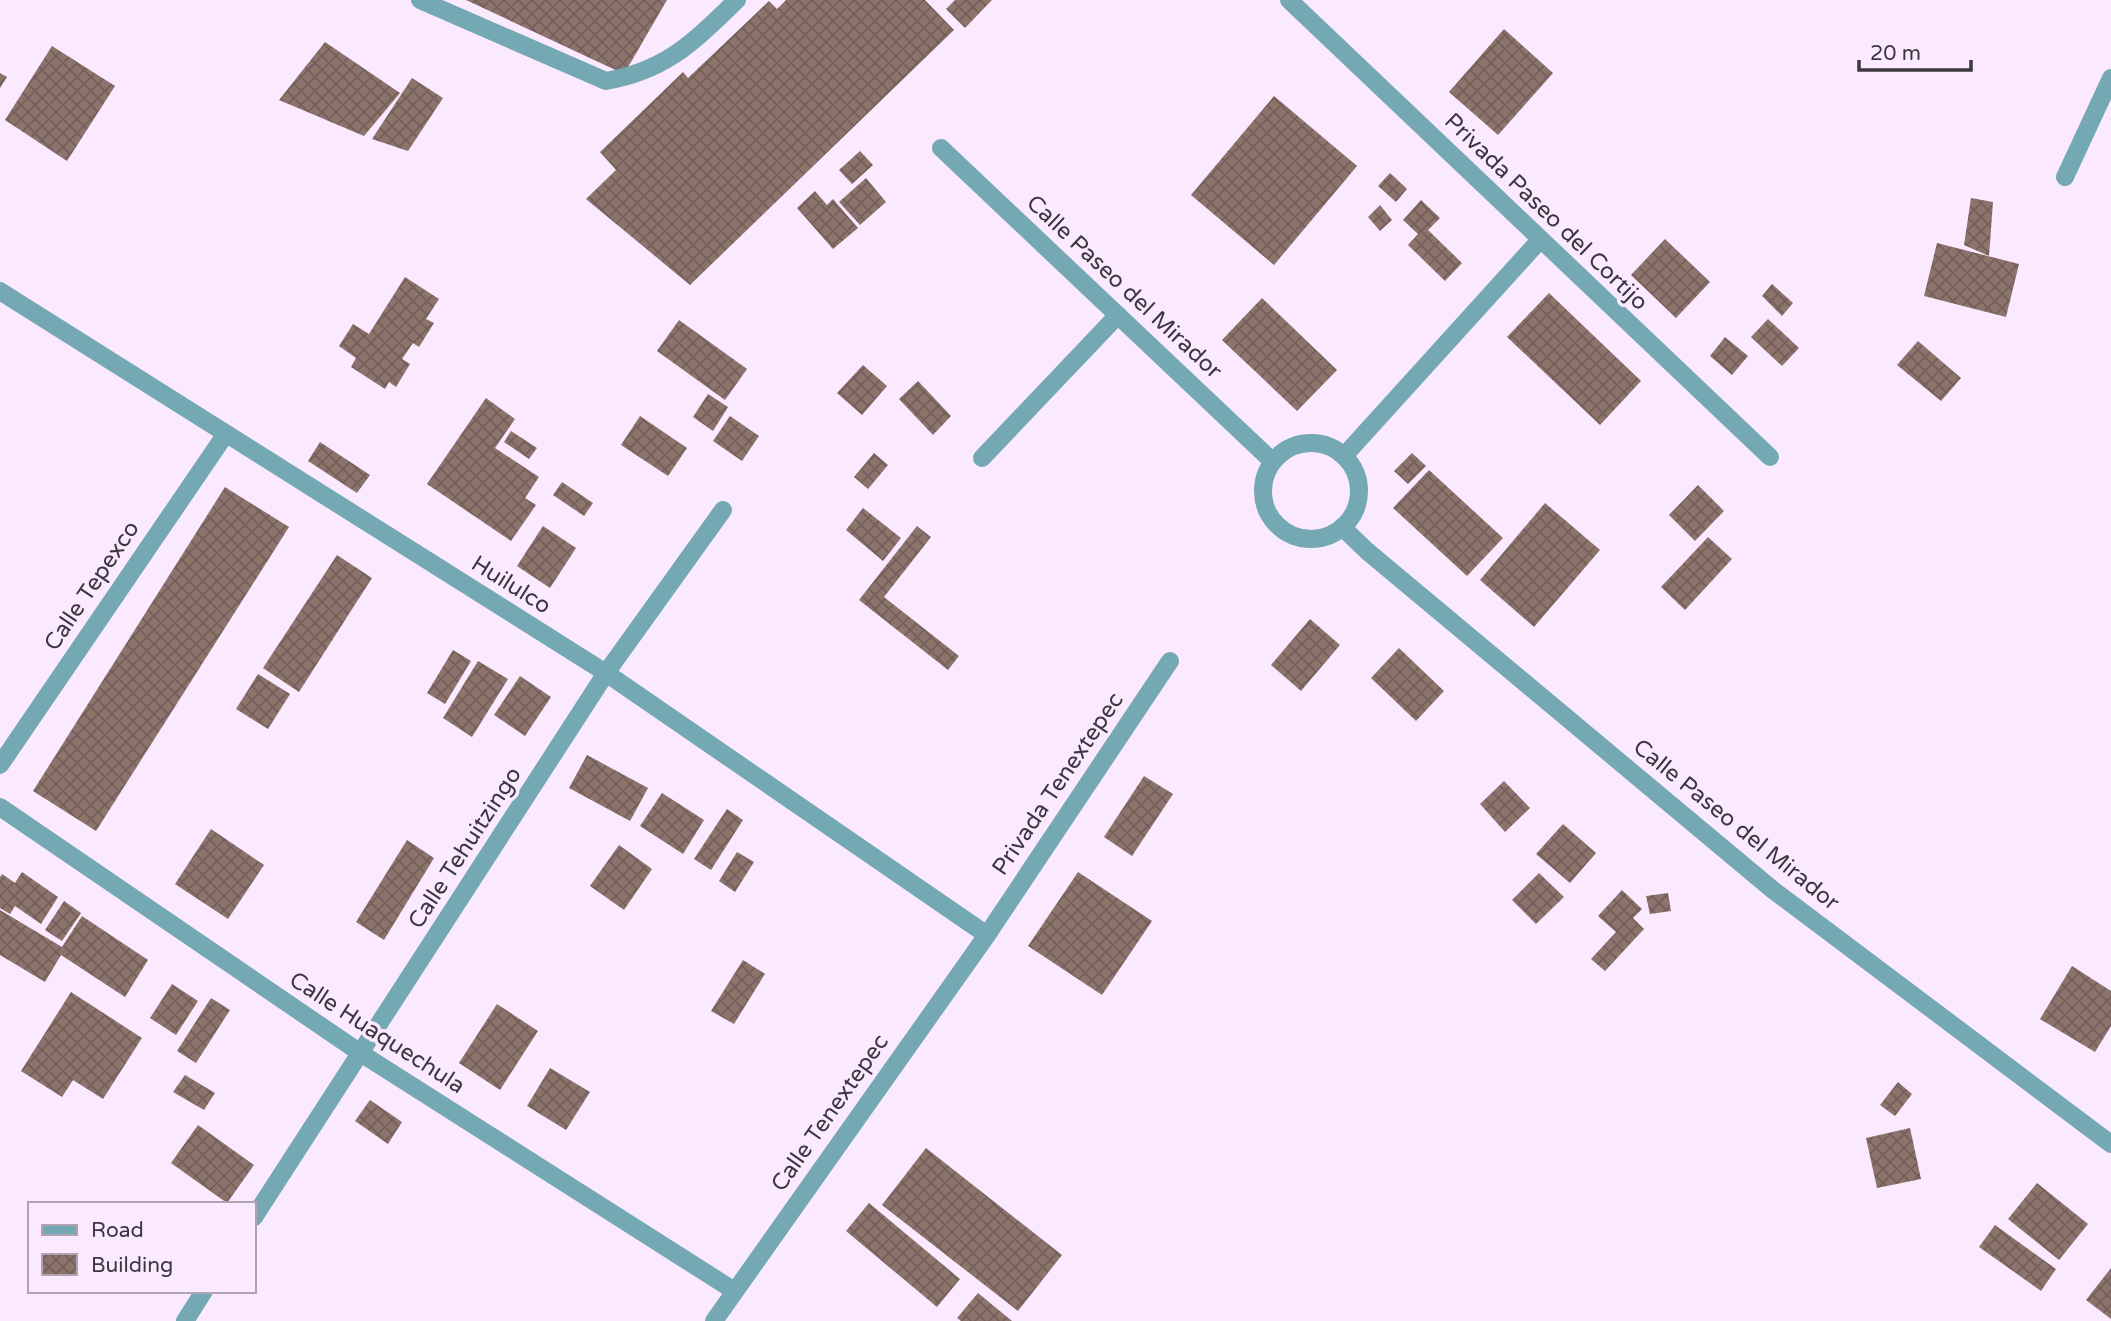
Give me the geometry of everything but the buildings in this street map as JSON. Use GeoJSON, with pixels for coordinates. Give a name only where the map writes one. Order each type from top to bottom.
{"type":"FeatureCollection","features":[{"type":"Feature","properties":{"kind":"street"},"geometry":{"type":"LineString","coordinates":[[420,0],[606,81],[627,77],[681,53],[737,0]]}},
{"type":"Feature","properties":{"kind":"street","name":"Privada Paseo del Cortijo"},"geometry":{"type":"LineString","coordinates":[[1289,1],[1539,241],[1770,457]]}},
{"type":"Feature","properties":{"kind":"street"},"geometry":{"type":"LineString","coordinates":[[2065,177],[2111,78]]}},
{"type":"Feature","properties":{"kind":"street","name":"Calle Paseo del Mirador"},"geometry":{"type":"LineString","coordinates":[[942,148],[1272,461]]}},
{"type":"Feature","properties":{"kind":"street"},"geometry":{"type":"LineString","coordinates":[[1344,456],[1539,241]]}},
{"type":"Feature","properties":{"kind":"street","name":"Huilulco"},"geometry":{"type":"LineString","coordinates":[[0,291],[606,673],[987,934]]}},
{"type":"Feature","properties":{"kind":"street"},"geometry":{"type":"LineString","coordinates":[[982,458],[1118,315]]}},
{"type":"Feature","properties":{"kind":"street","name":"Calle Tepexco"},"geometry":{"type":"LineString","coordinates":[[0,765],[225,435]]}},
{"type":"Feature","properties":{"kind":"street"},"geometry":{"type":"LineString","coordinates":[[1306,443],[1326,445],[1344,456],[1355,472],[1359,492],[1354,511],[1342,527],[1325,537],[1305,539],[1286,532],[1271,518],[1264,500],[1264,480],[1272,461],[1287,448],[1306,443]]}},
{"type":"Feature","properties":{"kind":"street","name":"Calle Tehuitzingo"},"geometry":{"type":"LineString","coordinates":[[256,1214],[606,673],[723,510]]}},
{"type":"Feature","properties":{"kind":"street","name":"Calle Paseo del Mirador"},"geometry":{"type":"LineString","coordinates":[[1342,527],[1367,551],[1773,890],[2111,1144]]}},
{"type":"Feature","properties":{"kind":"street","name":"Privada Tenextepec"},"geometry":{"type":"LineString","coordinates":[[987,934],[1170,661]]}},
{"type":"Feature","properties":{"kind":"street","name":"Calle Huaquechula"},"geometry":{"type":"LineString","coordinates":[[0,807],[362,1054],[733,1290]]}},
{"type":"Feature","properties":{"kind":"street","name":"Calle Tenextepec"},"geometry":{"type":"LineString","coordinates":[[714,1321],[733,1290],[987,934]]}},
{"type":"Feature","properties":{"kind":"street"},"geometry":{"type":"LineString","coordinates":[[185,1321],[203,1293]]}}]}
